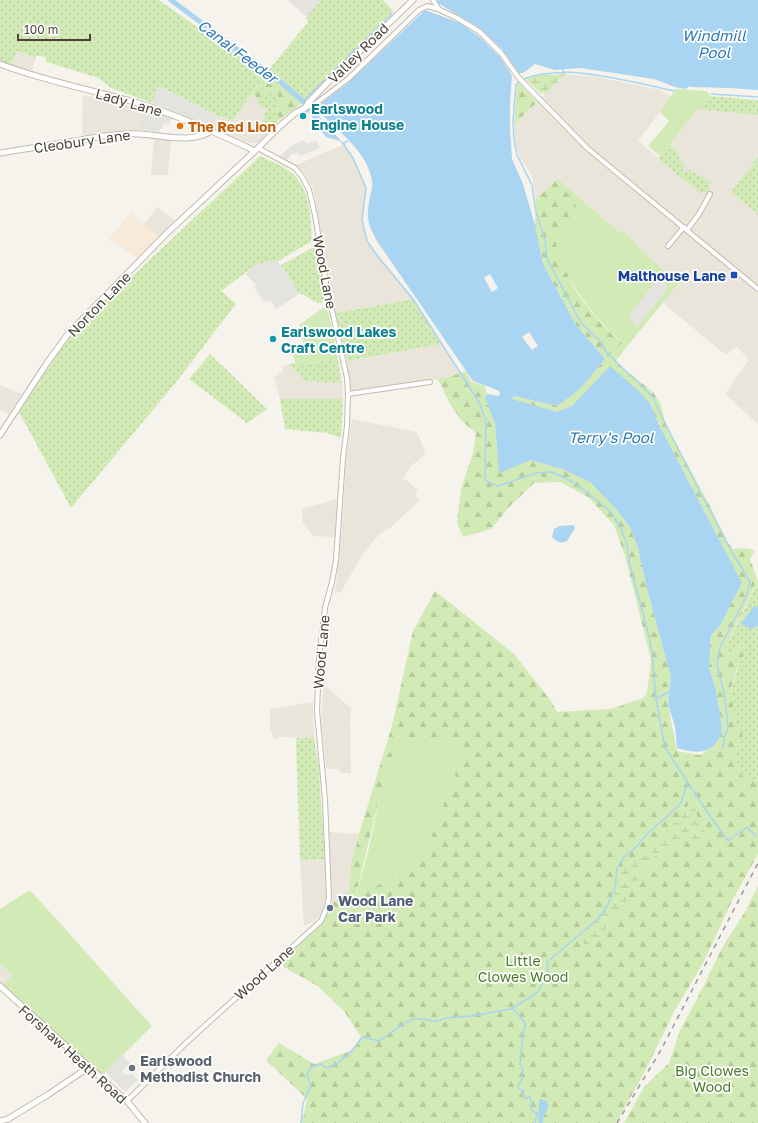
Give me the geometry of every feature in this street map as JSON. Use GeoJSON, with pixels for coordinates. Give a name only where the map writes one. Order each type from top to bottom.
{"type":"FeatureCollection","features":[{"type":"Feature","properties":{"kind":"street","name":"Valley Road"},"geometry":{"type":"LineString","coordinates":[[216,187],[280,126],[305,108],[332,78],[413,0]]}},
{"type":"Feature","properties":{"kind":"street"},"geometry":{"type":"LineString","coordinates":[[433,0],[438,9]]}},
{"type":"Feature","properties":{"kind":"street"},"geometry":{"type":"LineString","coordinates":[[305,108],[315,104],[348,79],[420,10],[427,6],[438,9],[457,18],[480,32],[500,53],[522,82],[587,148],[758,289]]}},
{"type":"Feature","properties":{"kind":"street","name":"Lady Lane"},"geometry":{"type":"LineString","coordinates":[[0,64],[29,75],[138,103],[187,120],[256,150]]}},
{"type":"Feature","properties":{"kind":"street","name":"Cleobury Lane"},"geometry":{"type":"LineString","coordinates":[[0,154],[111,134],[179,137],[200,136],[211,131]]}},
{"type":"Feature","properties":{"kind":"street","name":"Wood Lane"},"geometry":{"type":"LineString","coordinates":[[127,1101],[187,1042],[321,921],[327,907],[329,897],[325,800],[317,711],[318,665],[325,608],[336,560],[348,394],[347,378],[326,283],[315,215],[309,190],[303,178],[295,168],[256,150]]}},
{"type":"Feature","properties":{"kind":"street","name":"Norton Lane"},"geometry":{"type":"LineString","coordinates":[[0,435],[47,363],[68,334],[166,234],[216,187]]}},
{"type":"Feature","properties":{"kind":"street"},"geometry":{"type":"LineString","coordinates":[[668,246],[699,214],[710,194]]}},
{"type":"Feature","properties":{"kind":"street"},"geometry":{"type":"LineString","coordinates":[[348,394],[430,382]]}},
{"type":"Feature","properties":{"kind":"street","name":"Forshaw Heath Road"},"geometry":{"type":"LineString","coordinates":[[0,986],[127,1101],[145,1123]]}},
{"type":"Feature","properties":{"kind":"street"},"geometry":{"type":"LineString","coordinates":[[0,1122],[49,1094],[89,1067]]}},
{"type":"Feature","properties":{"kind":"shaded area"},"geometry":{"type":"Polygon","coordinates":[[[288,0],[322,0],[306,17],[288,0]]]}},
{"type":"Feature","properties":{"kind":"shaded area"},"geometry":{"type":"Polygon","coordinates":[[[16,51],[36,58],[31,72],[11,65],[16,51]]]}},
{"type":"Feature","properties":{"kind":"shaded area"},"geometry":{"type":"Polygon","coordinates":[[[565,74],[597,77],[660,90],[671,97],[638,141],[658,158],[697,109],[758,115],[758,157],[731,192],[758,214],[758,424],[725,394],[749,360],[737,347],[726,355],[663,303],[679,283],[648,257],[624,231],[620,233],[558,179],[536,199],[532,175],[520,158],[516,146],[514,125],[565,74]]]}},
{"type":"Feature","properties":{"kind":"shaded area"},"geometry":{"type":"Polygon","coordinates":[[[158,86],[218,116],[212,130],[189,118],[152,103],[158,86]]]}},
{"type":"Feature","properties":{"kind":"shaded area"},"geometry":{"type":"Polygon","coordinates":[[[252,94],[259,99],[257,104],[267,109],[260,127],[268,134],[262,140],[257,143],[250,143],[233,139],[212,130],[218,116],[233,120],[252,94]]]}},
{"type":"Feature","properties":{"kind":"shaded area"},"geometry":{"type":"Polygon","coordinates":[[[83,95],[144,109],[139,130],[82,135],[83,95]]]}},
{"type":"Feature","properties":{"kind":"shaded area"},"geometry":{"type":"Polygon","coordinates":[[[144,109],[172,118],[169,124],[164,123],[159,132],[139,130],[144,109]]]}},
{"type":"Feature","properties":{"kind":"shaded area"},"geometry":{"type":"Polygon","coordinates":[[[154,138],[171,140],[168,175],[151,175],[154,138]]]}},
{"type":"Feature","properties":{"kind":"shaded area"},"geometry":{"type":"Polygon","coordinates":[[[304,140],[307,144],[316,140],[320,148],[300,156],[297,153],[291,155],[287,160],[280,156],[291,146],[304,140]]]}},
{"type":"Feature","properties":{"kind":"shaded area"},"geometry":{"type":"Polygon","coordinates":[[[345,144],[366,188],[362,220],[367,241],[413,299],[336,313],[313,188],[305,174],[296,165],[345,144]]]}},
{"type":"Feature","properties":{"kind":"shaded area"},"geometry":{"type":"Polygon","coordinates":[[[157,207],[175,220],[158,237],[144,224],[157,207]]]}},
{"type":"Feature","properties":{"kind":"shaded area"},"geometry":{"type":"Polygon","coordinates":[[[131,212],[158,237],[137,259],[120,245],[109,239],[131,212]]]}},
{"type":"Feature","properties":{"kind":"shaded area"},"geometry":{"type":"Polygon","coordinates":[[[277,260],[299,294],[276,309],[271,301],[264,302],[254,287],[256,285],[245,274],[257,264],[277,260]]]}},
{"type":"Feature","properties":{"kind":"shaded area"},"geometry":{"type":"Polygon","coordinates":[[[658,279],[661,279],[667,285],[665,292],[637,327],[630,318],[631,312],[658,279]]]}},
{"type":"Feature","properties":{"kind":"shaded area"},"geometry":{"type":"Polygon","coordinates":[[[441,344],[461,373],[438,379],[351,391],[347,361],[441,344]]]}},
{"type":"Feature","properties":{"kind":"shaded area"},"geometry":{"type":"Polygon","coordinates":[[[289,364],[305,381],[342,383],[343,399],[280,399],[274,376],[283,372],[281,366],[289,364]]]}},
{"type":"Feature","properties":{"kind":"shaded area"},"geometry":{"type":"Polygon","coordinates":[[[0,385],[22,394],[9,414],[0,410],[0,385]]]}},
{"type":"Feature","properties":{"kind":"shaded area"},"geometry":{"type":"Polygon","coordinates":[[[352,419],[417,432],[426,454],[412,465],[403,478],[418,490],[415,496],[420,500],[391,527],[379,535],[363,553],[341,592],[335,593],[342,528],[346,459],[352,419]]]}},
{"type":"Feature","properties":{"kind":"shaded area"},"geometry":{"type":"Polygon","coordinates":[[[337,499],[335,537],[314,536],[303,524],[302,508],[337,499]]]}},
{"type":"Feature","properties":{"kind":"shaded area"},"geometry":{"type":"Polygon","coordinates":[[[324,685],[351,708],[351,773],[341,773],[338,769],[326,769],[321,718],[324,685]]]}},
{"type":"Feature","properties":{"kind":"shaded area"},"geometry":{"type":"Polygon","coordinates":[[[313,702],[314,738],[281,737],[274,740],[270,727],[270,709],[313,702]]]}},
{"type":"Feature","properties":{"kind":"shaded area"},"geometry":{"type":"Polygon","coordinates":[[[329,832],[359,834],[351,864],[349,892],[332,903],[329,832]]]}},
{"type":"Feature","properties":{"kind":"shaded area"},"geometry":{"type":"Polygon","coordinates":[[[325,859],[326,898],[322,912],[314,922],[304,926],[300,860],[325,859]]]}},
{"type":"Feature","properties":{"kind":"shaded area"},"geometry":{"type":"Polygon","coordinates":[[[0,963],[13,975],[3,986],[0,983],[0,963]]]}},
{"type":"Feature","properties":{"kind":"shaded area"},"geometry":{"type":"Polygon","coordinates":[[[122,1055],[130,1063],[122,1071],[126,1075],[130,1075],[132,1073],[138,1080],[125,1092],[105,1072],[122,1055]]]}},
{"type":"Feature","properties":{"kind":"green space"},"geometry":{"type":"Polygon","coordinates":[[[0,0],[159,0],[194,25],[267,72],[233,120],[218,116],[159,86],[152,103],[111,88],[99,78],[46,62],[46,58],[37,55],[36,58],[17,51],[11,65],[0,61],[0,0]]]}},
{"type":"Feature","properties":{"kind":"green space"},"geometry":{"type":"Polygon","coordinates":[[[322,0],[383,0],[393,11],[304,102],[267,72],[308,22],[306,17],[322,0]]]}},
{"type":"Feature","properties":{"kind":"green space"},"geometry":{"type":"Polygon","coordinates":[[[267,72],[304,102],[279,120],[276,110],[278,94],[267,93],[259,99],[252,94],[267,72]]]}},
{"type":"Feature","properties":{"kind":"green space"},"geometry":{"type":"Polygon","coordinates":[[[565,74],[545,94],[543,92],[541,94],[524,78],[533,76],[565,74]]]}},
{"type":"Feature","properties":{"kind":"green space"},"geometry":{"type":"Polygon","coordinates":[[[519,83],[537,102],[514,125],[517,86],[519,83]]]}},
{"type":"Feature","properties":{"kind":"green space"},"geometry":{"type":"Polygon","coordinates":[[[676,89],[707,91],[710,96],[697,109],[660,156],[648,146],[669,121],[660,112],[676,89]]]}},
{"type":"Feature","properties":{"kind":"green space"},"geometry":{"type":"Polygon","coordinates":[[[266,92],[279,94],[276,110],[279,120],[268,134],[260,127],[267,109],[257,104],[259,99],[266,92]]]}},
{"type":"Feature","properties":{"kind":"green space"},"geometry":{"type":"Polygon","coordinates":[[[710,96],[758,100],[758,115],[697,109],[710,96]]]}},
{"type":"Feature","properties":{"kind":"green space"},"geometry":{"type":"Polygon","coordinates":[[[669,144],[678,153],[679,159],[685,166],[682,170],[685,173],[688,169],[710,182],[707,194],[703,191],[701,194],[658,158],[669,144]]]}},
{"type":"Feature","properties":{"kind":"green space"},"geometry":{"type":"Polygon","coordinates":[[[260,156],[285,168],[295,176],[301,184],[305,192],[310,212],[312,241],[278,261],[257,264],[221,291],[236,304],[173,386],[71,508],[19,412],[70,335],[260,156]]]}},
{"type":"Feature","properties":{"kind":"green space"},"geometry":{"type":"Polygon","coordinates":[[[758,157],[758,214],[731,192],[758,157]]]}},
{"type":"Feature","properties":{"kind":"green space","name":"Little Clowes Wood"},"geometry":{"type":"Polygon","coordinates":[[[558,179],[574,193],[578,218],[556,240],[572,284],[597,318],[623,343],[624,350],[616,360],[619,365],[653,392],[660,402],[666,425],[709,504],[727,541],[733,549],[742,548],[755,550],[750,559],[758,582],[756,583],[725,648],[729,654],[738,647],[746,645],[747,648],[736,671],[731,689],[736,724],[743,726],[742,740],[735,751],[741,776],[758,780],[758,854],[732,901],[704,961],[674,1012],[643,1075],[616,1123],[302,1123],[307,1099],[266,1060],[279,1043],[314,1064],[353,1050],[361,1037],[344,1011],[319,987],[284,967],[281,963],[287,954],[323,922],[332,903],[349,892],[351,864],[392,726],[413,631],[435,591],[514,654],[551,701],[557,712],[611,709],[643,698],[647,693],[651,660],[625,556],[614,525],[588,497],[560,482],[534,483],[510,506],[491,529],[463,537],[457,523],[461,489],[473,453],[476,433],[462,421],[451,406],[438,379],[466,371],[471,382],[484,385],[487,394],[485,398],[495,423],[499,472],[531,460],[562,469],[590,482],[616,509],[630,527],[638,548],[646,585],[671,677],[668,705],[677,751],[700,755],[711,748],[722,733],[715,687],[709,667],[711,635],[719,627],[742,583],[658,423],[650,403],[572,406],[557,412],[512,400],[513,396],[558,406],[605,359],[576,325],[543,264],[535,225],[536,199],[558,179]],[[400,732],[380,795],[355,898],[387,880],[427,846],[455,776],[455,738],[409,738],[400,732]]]}},
{"type":"Feature","properties":{"kind":"green space"},"geometry":{"type":"Polygon","coordinates":[[[574,193],[620,233],[624,231],[648,257],[679,283],[610,366],[605,359],[623,342],[606,328],[589,308],[574,286],[564,267],[555,240],[578,218],[574,193]]]}},
{"type":"Feature","properties":{"kind":"green space"},"geometry":{"type":"Polygon","coordinates":[[[316,246],[327,298],[321,303],[313,301],[303,294],[299,294],[281,265],[316,246]]]}},
{"type":"Feature","properties":{"kind":"green space"},"geometry":{"type":"Polygon","coordinates":[[[413,299],[441,344],[347,361],[336,313],[413,299]]]}},
{"type":"Feature","properties":{"kind":"green space"},"geometry":{"type":"Polygon","coordinates":[[[323,308],[328,310],[338,359],[296,366],[293,354],[306,352],[299,325],[323,308]]]}},
{"type":"Feature","properties":{"kind":"green space"},"geometry":{"type":"Polygon","coordinates":[[[210,354],[267,409],[247,423],[189,379],[210,354]]]}},
{"type":"Feature","properties":{"kind":"green space"},"geometry":{"type":"Polygon","coordinates":[[[338,359],[342,383],[305,381],[289,364],[295,363],[296,366],[338,359]]]}},
{"type":"Feature","properties":{"kind":"green space"},"geometry":{"type":"Polygon","coordinates":[[[280,399],[343,399],[341,438],[327,433],[285,429],[280,399]]]}},
{"type":"Feature","properties":{"kind":"green space"},"geometry":{"type":"Polygon","coordinates":[[[758,582],[758,780],[741,777],[735,751],[742,740],[736,724],[731,689],[746,645],[738,647],[729,654],[725,649],[758,582]]]}},
{"type":"Feature","properties":{"kind":"green space"},"geometry":{"type":"Polygon","coordinates":[[[400,732],[409,738],[455,738],[461,749],[455,776],[427,847],[387,880],[355,899],[369,848],[380,795],[400,732]]]}},
{"type":"Feature","properties":{"kind":"green space"},"geometry":{"type":"Polygon","coordinates":[[[296,738],[314,738],[318,761],[325,859],[300,860],[296,738]]]}},
{"type":"Feature","properties":{"kind":"green space"},"geometry":{"type":"Polygon","coordinates":[[[691,800],[709,839],[679,842],[652,858],[634,886],[622,909],[588,950],[580,938],[613,900],[623,863],[635,862],[680,818],[691,800]]]}},
{"type":"Feature","properties":{"kind":"green space","name":"Big Clowes Wood"},"geometry":{"type":"Polygon","coordinates":[[[758,886],[758,1123],[624,1123],[644,1087],[669,1063],[680,1030],[723,946],[745,912],[758,886]]]}},
{"type":"Feature","properties":{"kind":"green space"},"geometry":{"type":"Polygon","coordinates":[[[30,890],[152,1026],[103,1075],[3,986],[12,975],[0,963],[0,909],[30,890]]]}},
{"type":"Feature","properties":{"kind":"water","name":"Windmill Pool"},"geometry":{"type":"Polygon","coordinates":[[[438,0],[758,0],[758,90],[690,86],[686,89],[675,87],[654,79],[580,68],[555,70],[535,64],[523,73],[519,73],[501,48],[478,27],[436,2],[438,0]]]}},
{"type":"Feature","properties":{"kind":"water","name":"Terry's Pool"},"geometry":{"type":"Polygon","coordinates":[[[425,10],[460,23],[480,37],[500,57],[512,76],[510,130],[512,159],[523,184],[535,225],[543,264],[576,325],[605,359],[580,389],[557,406],[514,396],[512,399],[557,412],[572,406],[610,366],[640,392],[650,403],[658,423],[742,583],[719,627],[711,635],[709,667],[715,687],[722,733],[712,747],[699,752],[677,748],[675,726],[668,705],[671,677],[646,585],[638,548],[630,527],[616,509],[590,482],[562,469],[531,460],[499,473],[495,423],[485,398],[487,394],[499,396],[500,392],[473,381],[377,241],[368,220],[372,181],[365,161],[344,135],[320,113],[318,109],[319,105],[347,84],[425,10]],[[490,274],[484,278],[492,292],[498,288],[490,274]],[[529,332],[522,337],[532,350],[538,346],[529,332]]]}},
{"type":"Feature","properties":{"kind":"water"},"geometry":{"type":"Polygon","coordinates":[[[318,115],[342,142],[326,137],[323,133],[310,125],[312,118],[318,115]]]}},
{"type":"Feature","properties":{"kind":"water"},"geometry":{"type":"Polygon","coordinates":[[[573,525],[575,528],[567,541],[559,542],[552,537],[554,529],[560,526],[573,525]]]}},
{"type":"Feature","properties":{"kind":"water"},"geometry":{"type":"Polygon","coordinates":[[[754,606],[758,607],[758,626],[751,629],[741,624],[754,606]]]}},
{"type":"Feature","properties":{"kind":"water"},"geometry":{"type":"Polygon","coordinates":[[[541,1099],[546,1101],[549,1106],[543,1117],[543,1123],[539,1123],[539,1100],[541,1099]]]}},
{"type":"Feature","properties":{"kind":"waterway","name":"Canal Feeder"},"geometry":{"type":"LineString","coordinates":[[171,0],[282,83],[305,103]]}},
{"type":"Feature","properties":{"kind":"waterway"},"geometry":{"type":"LineString","coordinates":[[303,101],[392,13]]}},
{"type":"Feature","properties":{"kind":"waterway"},"geometry":{"type":"LineString","coordinates":[[563,69],[564,73]]}},
{"type":"Feature","properties":{"kind":"waterway"},"geometry":{"type":"LineString","coordinates":[[674,91],[592,74],[565,72],[536,75],[520,81],[516,85],[513,121],[514,139],[517,155],[532,185],[536,212],[545,240],[547,259],[581,323],[600,341],[607,353],[653,397],[697,486],[732,552],[750,582],[746,597],[720,647],[717,665],[725,698],[728,727],[723,748]]}},
{"type":"Feature","properties":{"kind":"waterway"},"geometry":{"type":"LineString","coordinates":[[711,94],[758,97]]}},
{"type":"Feature","properties":{"kind":"waterway","name":"Canal Feeder"},"geometry":{"type":"LineString","coordinates":[[309,109],[315,116]]}},
{"type":"Feature","properties":{"kind":"waterway","name":"Canal Feeder"},"geometry":{"type":"LineString","coordinates":[[305,113],[310,110]]}},
{"type":"Feature","properties":{"kind":"waterway"},"geometry":{"type":"LineString","coordinates":[[344,143],[348,141]]}},
{"type":"Feature","properties":{"kind":"waterway"},"geometry":{"type":"LineString","coordinates":[[342,142],[353,158],[366,188],[362,220],[367,241],[413,299],[479,402],[486,420],[485,480],[498,486],[536,473],[552,472],[573,482],[610,511],[621,529],[627,545],[629,561],[649,636],[652,652],[656,699],[665,748],[728,841],[747,827],[756,836]]}},
{"type":"Feature","properties":{"kind":"waterway"},"geometry":{"type":"LineString","coordinates":[[656,699],[670,691]]}},
{"type":"Feature","properties":{"kind":"waterway"},"geometry":{"type":"LineString","coordinates":[[301,1123],[303,1103],[310,1088],[307,1075],[311,1067],[321,1064],[326,1068],[332,1066],[351,1052],[362,1037],[379,1041],[410,1020],[414,1019],[437,1021],[445,1018],[471,1016],[511,1009],[538,992],[548,971],[547,962],[598,919],[608,904],[615,888],[617,869],[624,857],[681,803],[688,782]]}},
{"type":"Feature","properties":{"kind":"waterway"},"geometry":{"type":"LineString","coordinates":[[511,1009],[515,1010],[525,1023],[525,1028],[522,1035],[520,1064],[523,1070],[522,1079],[518,1086],[519,1089],[524,1091],[522,1095],[526,1099],[530,1096],[532,1111],[537,1113],[535,1123]]}},
{"type":"Feature","properties":{"kind":"railway"},"geometry":{"type":"LineString","coordinates":[[617,1123],[661,1050],[758,863]]}},
{"type":"Feature","properties":{"kind":"place","name":"Earlswood Engine House"},"geometry":{"type":"Point","coordinates":[303,116]}},
{"type":"Feature","properties":{"kind":"place","name":"The Red Lion"},"geometry":{"type":"Point","coordinates":[180,126]}},
{"type":"Feature","properties":{"kind":"place","name":"Malthouse Lane"},"geometry":{"type":"Point","coordinates":[734,275]}},
{"type":"Feature","properties":{"kind":"place","name":"Earlswood Lakes Craft Centre"},"geometry":{"type":"Point","coordinates":[273,339]}},
{"type":"Feature","properties":{"kind":"place","name":"Wood Lane Car Park"},"geometry":{"type":"Point","coordinates":[330,908]}},
{"type":"Feature","properties":{"kind":"place","name":"Earlswood Methodist Church"},"geometry":{"type":"Point","coordinates":[132,1068]}}]}
